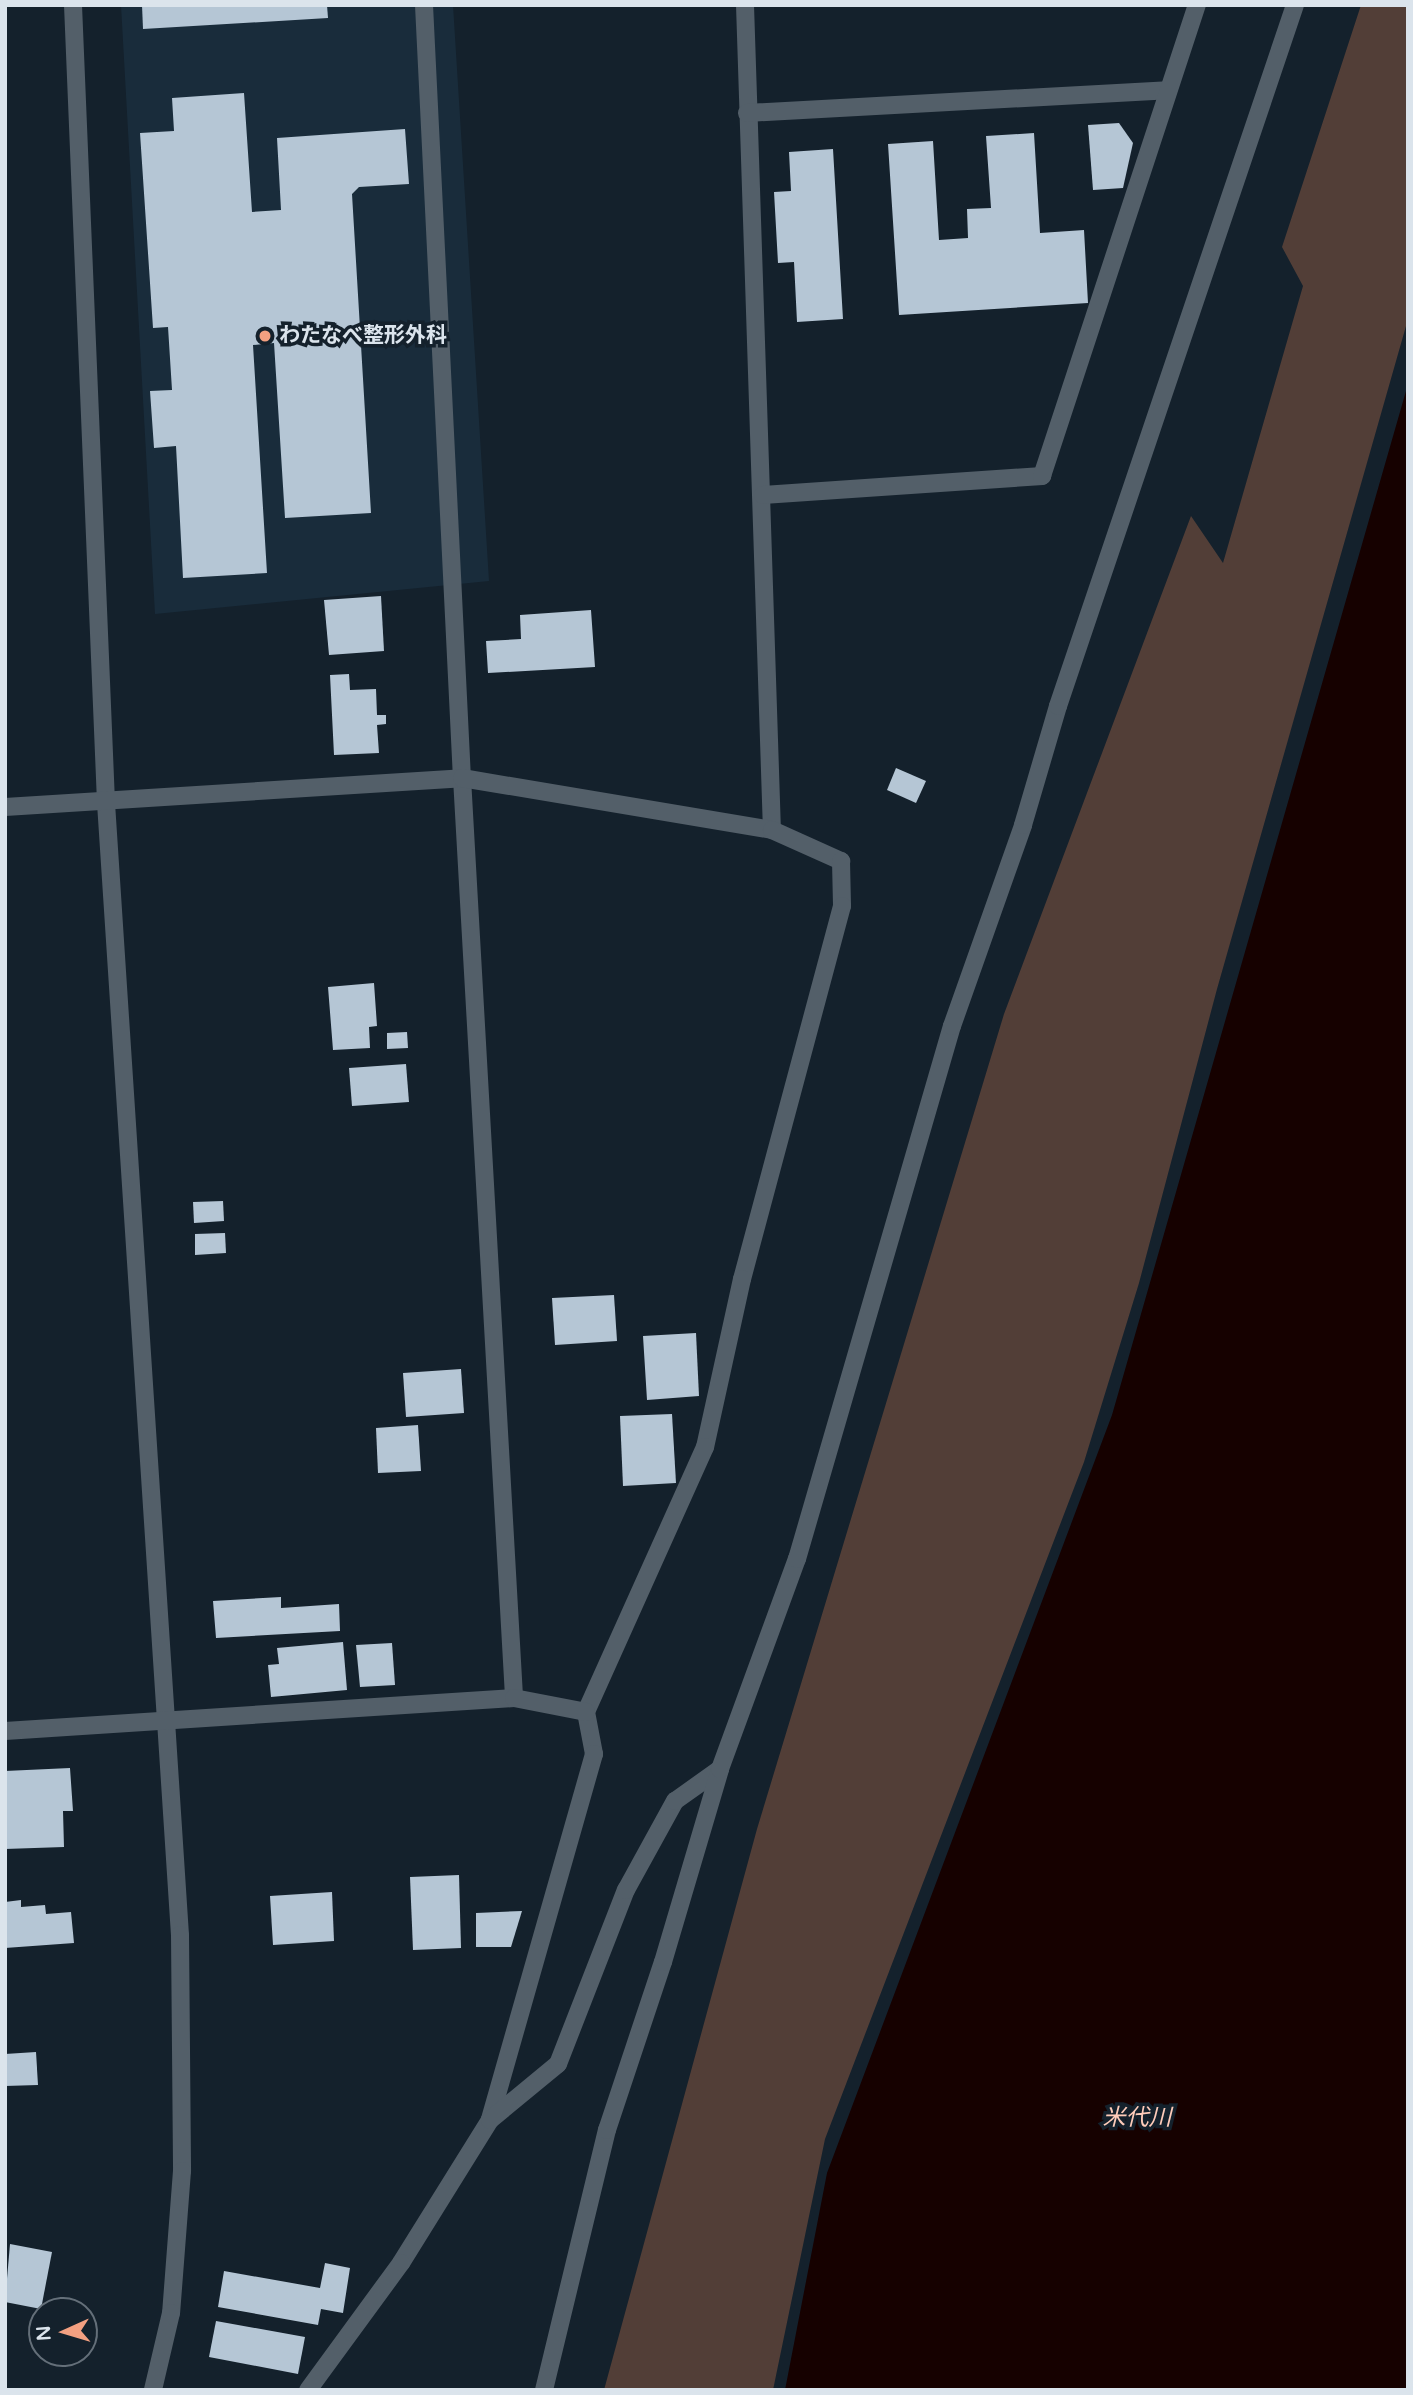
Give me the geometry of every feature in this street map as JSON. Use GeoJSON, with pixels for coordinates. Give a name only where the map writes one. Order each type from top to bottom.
{"type":"FeatureCollection","features":[{"type":"Feature","properties":{"kind":"street"},"geometry":{"type":"LineString","coordinates":[[73,5],[106,803],[180,1935],[182,2171],[171,2313],[153,2390]]}},
{"type":"Feature","properties":{"kind":"street"},"geometry":{"type":"LineString","coordinates":[[425,5],[461,778],[514,1699]]}},
{"type":"Feature","properties":{"kind":"street"},"geometry":{"type":"LineString","coordinates":[[744,5],[763,495],[772,830]]}},
{"type":"Feature","properties":{"kind":"street"},"geometry":{"type":"LineString","coordinates":[[763,495],[1042,476],[1197,5]]}},
{"type":"Feature","properties":{"kind":"street"},"geometry":{"type":"LineString","coordinates":[[544,2390],[607,2130],[663,1962],[720,1769],[797,1559],[952,1026],[1023,825],[1058,706],[1295,5]]}},
{"type":"Feature","properties":{"kind":"street"},"geometry":{"type":"LineString","coordinates":[[747,113],[1167,90]]}},
{"type":"Feature","properties":{"kind":"street"},"geometry":{"type":"LineString","coordinates":[[5,807],[106,803],[461,778],[772,830],[841,861],[842,906],[742,1279],[705,1447],[586,1712],[594,1754],[490,2120],[401,2263],[308,2390]]}},
{"type":"Feature","properties":{"kind":"street"},"geometry":{"type":"LineString","coordinates":[[5,1731],[168,1723],[514,1699],[586,1712]]}},
{"type":"Feature","properties":{"kind":"street"},"geometry":{"type":"LineString","coordinates":[[490,2120],[558,2064],[626,1890],[674,1801],[720,1769]]}},
{"type":"Feature","properties":{"kind":"shaded area"},"geometry":{"type":"Polygon","coordinates":[[[121,5],[453,5],[489,581],[155,614],[121,5]]]}},
{"type":"Feature","properties":{"kind":"shaded area"},"geometry":{"type":"Polygon","coordinates":[[[1361,5],[1408,5],[1408,319],[1217,989],[1139,1283],[1084,1462],[825,2139],[773,2390],[604,2390],[757,1829],[1004,1014],[1191,516],[1223,563],[1303,286],[1282,247],[1361,5]]]}},
{"type":"Feature","properties":{"kind":"water","name":"米代川"},"geometry":{"type":"Polygon","coordinates":[[[1408,384],[1408,2390],[785,2390],[827,2173],[1112,1415],[1408,384]]]}},
{"type":"Feature","properties":{"kind":"building"},"geometry":{"type":"Polygon","coordinates":[[[142,5],[327,5],[328,18],[143,29],[142,5]]]}},
{"type":"Feature","properties":{"kind":"building","name":"わたなべ整形外科"},"geometry":{"type":"Polygon","coordinates":[[[244,93],[252,212],[281,210],[277,138],[405,129],[409,184],[359,187],[352,194],[371,513],[285,518],[274,343],[253,345],[267,573],[183,578],[176,446],[154,448],[150,391],[172,390],[168,327],[153,328],[140,133],[174,131],[172,98],[244,93]]]}},
{"type":"Feature","properties":{"kind":"building"},"geometry":{"type":"Polygon","coordinates":[[[1119,123],[1133,143],[1123,188],[1093,190],[1088,125],[1119,123]]]}},
{"type":"Feature","properties":{"kind":"building"},"geometry":{"type":"Polygon","coordinates":[[[1034,133],[1040,233],[1084,230],[1088,303],[899,315],[888,144],[933,141],[939,240],[968,238],[967,209],[991,208],[986,136],[1034,133]]]}},
{"type":"Feature","properties":{"kind":"building"},"geometry":{"type":"Polygon","coordinates":[[[833,149],[843,319],[797,322],[794,262],[778,263],[774,192],[791,191],[789,152],[833,149]]]}},
{"type":"Feature","properties":{"kind":"building"},"geometry":{"type":"Polygon","coordinates":[[[381,596],[384,651],[329,655],[324,600],[381,596]]]}},
{"type":"Feature","properties":{"kind":"building"},"geometry":{"type":"Polygon","coordinates":[[[591,610],[595,667],[488,673],[486,641],[521,639],[520,615],[591,610]]]}},
{"type":"Feature","properties":{"kind":"building"},"geometry":{"type":"Polygon","coordinates":[[[349,674],[350,690],[376,689],[377,715],[386,715],[386,724],[377,725],[379,753],[334,755],[330,675],[349,674]]]}},
{"type":"Feature","properties":{"kind":"building"},"geometry":{"type":"Polygon","coordinates":[[[896,768],[926,781],[916,803],[887,790],[896,768]]]}},
{"type":"Feature","properties":{"kind":"building"},"geometry":{"type":"Polygon","coordinates":[[[374,983],[377,1026],[369,1027],[370,1048],[333,1050],[328,987],[374,983]]]}},
{"type":"Feature","properties":{"kind":"building"},"geometry":{"type":"Polygon","coordinates":[[[407,1032],[408,1048],[387,1049],[387,1033],[407,1032]]]}},
{"type":"Feature","properties":{"kind":"building"},"geometry":{"type":"Polygon","coordinates":[[[406,1064],[409,1102],[352,1106],[349,1068],[406,1064]]]}},
{"type":"Feature","properties":{"kind":"building"},"geometry":{"type":"Polygon","coordinates":[[[223,1201],[224,1221],[194,1223],[193,1202],[223,1201]]]}},
{"type":"Feature","properties":{"kind":"building"},"geometry":{"type":"Polygon","coordinates":[[[225,1233],[226,1253],[195,1255],[195,1234],[225,1233]]]}},
{"type":"Feature","properties":{"kind":"building"},"geometry":{"type":"Polygon","coordinates":[[[614,1295],[617,1341],[555,1345],[552,1298],[614,1295]]]}},
{"type":"Feature","properties":{"kind":"building"},"geometry":{"type":"Polygon","coordinates":[[[696,1333],[699,1396],[647,1400],[643,1336],[696,1333]]]}},
{"type":"Feature","properties":{"kind":"building"},"geometry":{"type":"Polygon","coordinates":[[[461,1369],[464,1413],[406,1417],[403,1373],[461,1369]]]}},
{"type":"Feature","properties":{"kind":"building"},"geometry":{"type":"Polygon","coordinates":[[[672,1414],[676,1483],[623,1486],[620,1416],[672,1414]]]}},
{"type":"Feature","properties":{"kind":"building"},"geometry":{"type":"Polygon","coordinates":[[[418,1425],[421,1471],[378,1473],[376,1428],[418,1425]]]}},
{"type":"Feature","properties":{"kind":"building"},"geometry":{"type":"Polygon","coordinates":[[[281,1597],[281,1608],[339,1604],[340,1631],[216,1638],[213,1601],[281,1597]]]}},
{"type":"Feature","properties":{"kind":"building"},"geometry":{"type":"Polygon","coordinates":[[[343,1642],[347,1690],[271,1697],[268,1665],[279,1664],[277,1648],[343,1642]]]}},
{"type":"Feature","properties":{"kind":"building"},"geometry":{"type":"Polygon","coordinates":[[[392,1643],[395,1685],[360,1687],[356,1645],[392,1643]]]}},
{"type":"Feature","properties":{"kind":"building"},"geometry":{"type":"Polygon","coordinates":[[[70,1768],[73,1811],[63,1811],[64,1847],[5,1849],[5,1771],[70,1768]]]}},
{"type":"Feature","properties":{"kind":"building"},"geometry":{"type":"Polygon","coordinates":[[[459,1875],[461,1948],[413,1950],[410,1877],[459,1875]]]}},
{"type":"Feature","properties":{"kind":"building"},"geometry":{"type":"Polygon","coordinates":[[[332,1892],[334,1941],[273,1945],[270,1896],[332,1892]]]}},
{"type":"Feature","properties":{"kind":"building"},"geometry":{"type":"Polygon","coordinates":[[[21,1900],[21,1907],[45,1905],[46,1914],[71,1912],[74,1943],[5,1948],[5,1902],[21,1900]]]}},
{"type":"Feature","properties":{"kind":"building"},"geometry":{"type":"Polygon","coordinates":[[[522,1911],[511,1947],[476,1947],[476,1913],[522,1911]]]}},
{"type":"Feature","properties":{"kind":"building"},"geometry":{"type":"Polygon","coordinates":[[[36,2052],[38,2085],[5,2086],[5,2054],[36,2052]]]}},
{"type":"Feature","properties":{"kind":"building"},"geometry":{"type":"Polygon","coordinates":[[[10,2244],[52,2252],[43,2297],[28,2297],[28,2306],[5,2302],[10,2244]]]}},
{"type":"Feature","properties":{"kind":"building"},"geometry":{"type":"Polygon","coordinates":[[[325,2263],[350,2268],[343,2313],[321,2309],[318,2325],[218,2307],[224,2271],[320,2288],[325,2263]]]}},
{"type":"Feature","properties":{"kind":"building"},"geometry":{"type":"Polygon","coordinates":[[[216,2321],[305,2337],[298,2374],[209,2357],[216,2321]]]}},
{"type":"Feature","properties":{"kind":"place","name":"わたなべ整形外科"},"geometry":{"type":"Point","coordinates":[265,336]}}]}
